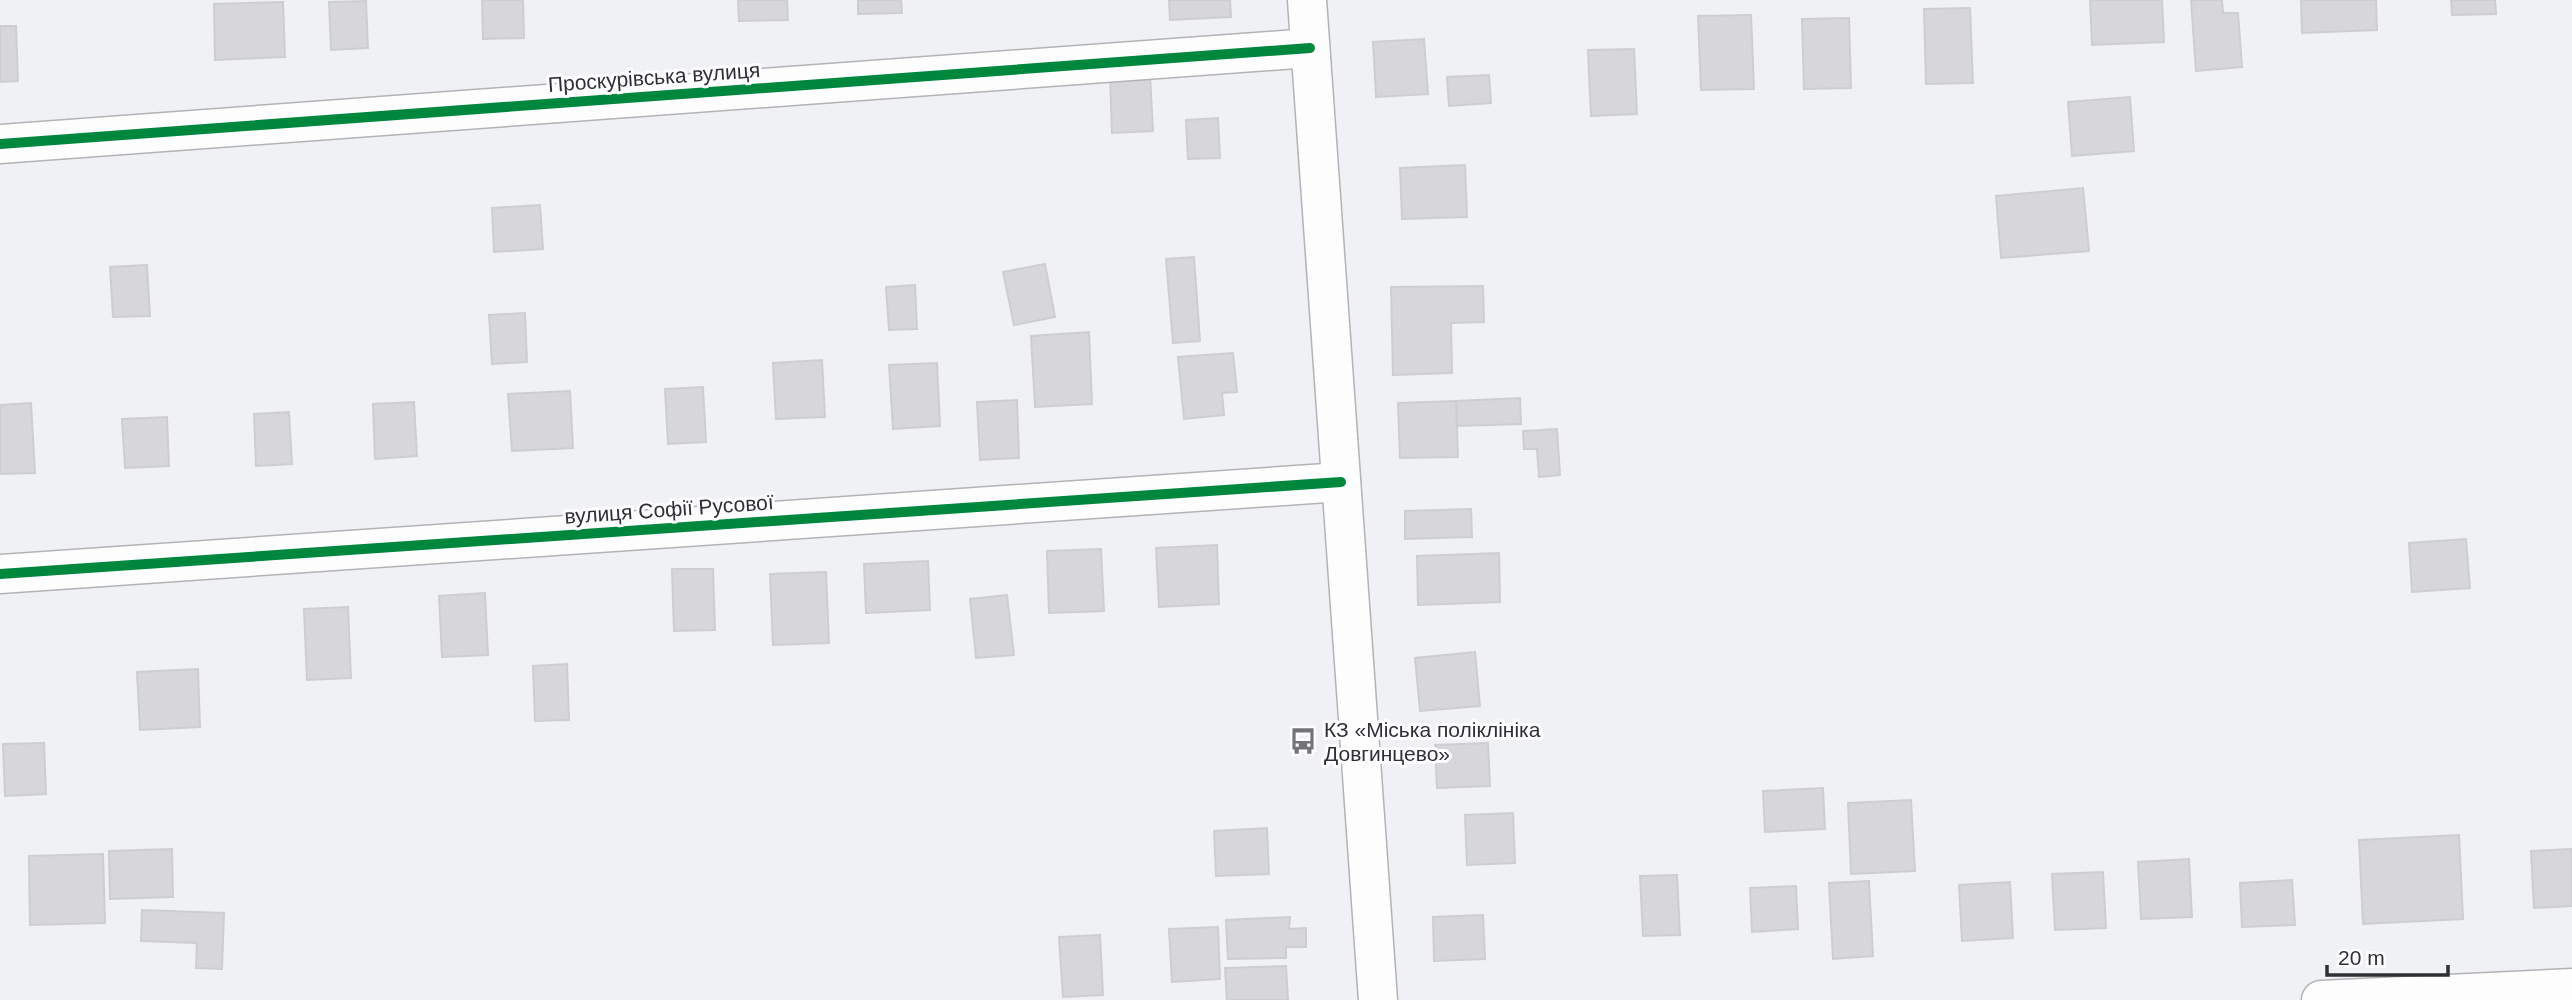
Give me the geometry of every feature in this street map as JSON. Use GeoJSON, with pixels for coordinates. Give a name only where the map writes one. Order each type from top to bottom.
{"type":"FeatureCollection","features":[{"type":"Feature","properties":{"kind":"street"},"geometry":{"type":"LineString","coordinates":[[1307,0],[1378,1000]]}},
{"type":"Feature","properties":{"kind":"street","name":"Проскурівська вулиця"},"geometry":{"type":"LineString","coordinates":[[0,144],[1310,48]]}},
{"type":"Feature","properties":{"kind":"street","name":"вулиця Софії Русової"},"geometry":{"type":"LineString","coordinates":[[0,574],[1341,482]]}},
{"type":"Feature","properties":{"kind":"street"},"geometry":{"type":"LineString","coordinates":[[2321,1000],[2572,988]]}},
{"type":"Feature","properties":{"kind":"building"},"geometry":{"type":"Polygon","coordinates":[[[482,0],[523,0],[524,38],[483,39],[482,0]]]}},
{"type":"Feature","properties":{"kind":"building"},"geometry":{"type":"Polygon","coordinates":[[[738,0],[787,0],[788,20],[739,21],[738,0]]]}},
{"type":"Feature","properties":{"kind":"building"},"geometry":{"type":"Polygon","coordinates":[[[858,0],[901,0],[902,13],[858,14],[858,0]]]}},
{"type":"Feature","properties":{"kind":"building"},"geometry":{"type":"Polygon","coordinates":[[[1169,0],[1230,0],[1231,17],[1170,20],[1169,0]]]}},
{"type":"Feature","properties":{"kind":"building"},"geometry":{"type":"Polygon","coordinates":[[[2090,0],[2162,0],[2164,42],[2092,45],[2090,0]]]}},
{"type":"Feature","properties":{"kind":"building"},"geometry":{"type":"Polygon","coordinates":[[[2191,0],[2222,0],[2223,13],[2238,13],[2242,67],[2196,71],[2191,0]]]}},
{"type":"Feature","properties":{"kind":"building"},"geometry":{"type":"Polygon","coordinates":[[[2301,0],[2376,0],[2377,30],[2302,33],[2301,0]]]}},
{"type":"Feature","properties":{"kind":"building"},"geometry":{"type":"Polygon","coordinates":[[[2451,0],[2495,0],[2496,14],[2452,15],[2451,0]]]}},
{"type":"Feature","properties":{"kind":"building"},"geometry":{"type":"Polygon","coordinates":[[[366,1],[368,48],[331,50],[329,2],[366,1]]]}},
{"type":"Feature","properties":{"kind":"building"},"geometry":{"type":"Polygon","coordinates":[[[283,2],[285,57],[215,60],[214,4],[283,2]]]}},
{"type":"Feature","properties":{"kind":"building"},"geometry":{"type":"Polygon","coordinates":[[[1970,8],[1973,83],[1926,84],[1924,9],[1970,8]]]}},
{"type":"Feature","properties":{"kind":"building"},"geometry":{"type":"Polygon","coordinates":[[[1751,15],[1754,89],[1701,90],[1698,16],[1751,15]]]}},
{"type":"Feature","properties":{"kind":"building"},"geometry":{"type":"Polygon","coordinates":[[[1849,18],[1851,88],[1804,89],[1802,19],[1849,18]]]}},
{"type":"Feature","properties":{"kind":"building"},"geometry":{"type":"Polygon","coordinates":[[[0,26],[16,26],[18,81],[0,82],[0,26]]]}},
{"type":"Feature","properties":{"kind":"building"},"geometry":{"type":"Polygon","coordinates":[[[1424,39],[1428,94],[1376,97],[1373,42],[1424,39]]]}},
{"type":"Feature","properties":{"kind":"building"},"geometry":{"type":"Polygon","coordinates":[[[1634,49],[1637,114],[1591,116],[1588,50],[1634,49]]]}},
{"type":"Feature","properties":{"kind":"building"},"geometry":{"type":"Polygon","coordinates":[[[1150,75],[1153,131],[1112,133],[1110,76],[1150,75]]]}},
{"type":"Feature","properties":{"kind":"building"},"geometry":{"type":"Polygon","coordinates":[[[1489,75],[1491,103],[1449,106],[1447,77],[1489,75]]]}},
{"type":"Feature","properties":{"kind":"building"},"geometry":{"type":"Polygon","coordinates":[[[2130,97],[2134,151],[2072,156],[2068,102],[2130,97]]]}},
{"type":"Feature","properties":{"kind":"building"},"geometry":{"type":"Polygon","coordinates":[[[1218,118],[1220,158],[1188,159],[1186,120],[1218,118]]]}},
{"type":"Feature","properties":{"kind":"building"},"geometry":{"type":"Polygon","coordinates":[[[1465,165],[1467,217],[1402,219],[1400,168],[1465,165]]]}},
{"type":"Feature","properties":{"kind":"building"},"geometry":{"type":"Polygon","coordinates":[[[2083,188],[2089,251],[2001,258],[1996,196],[2083,188]]]}},
{"type":"Feature","properties":{"kind":"building"},"geometry":{"type":"Polygon","coordinates":[[[540,205],[543,249],[494,252],[492,208],[540,205]]]}},
{"type":"Feature","properties":{"kind":"building"},"geometry":{"type":"Polygon","coordinates":[[[1194,257],[1200,341],[1173,343],[1166,259],[1194,257]]]}},
{"type":"Feature","properties":{"kind":"building"},"geometry":{"type":"Polygon","coordinates":[[[1045,264],[1055,317],[1014,325],[1003,272],[1045,264]]]}},
{"type":"Feature","properties":{"kind":"building"},"geometry":{"type":"Polygon","coordinates":[[[147,265],[150,316],[113,317],[110,267],[147,265]]]}},
{"type":"Feature","properties":{"kind":"building"},"geometry":{"type":"Polygon","coordinates":[[[915,285],[917,329],[889,330],[886,287],[915,285]]]}},
{"type":"Feature","properties":{"kind":"building"},"geometry":{"type":"Polygon","coordinates":[[[1483,286],[1484,322],[1451,323],[1452,373],[1393,375],[1391,287],[1483,286]]]}},
{"type":"Feature","properties":{"kind":"building"},"geometry":{"type":"Polygon","coordinates":[[[525,313],[527,362],[492,364],[489,315],[525,313]]]}},
{"type":"Feature","properties":{"kind":"building"},"geometry":{"type":"Polygon","coordinates":[[[1089,332],[1092,404],[1035,407],[1031,336],[1089,332]]]}},
{"type":"Feature","properties":{"kind":"building"},"geometry":{"type":"Polygon","coordinates":[[[1233,353],[1237,392],[1222,393],[1224,415],[1184,419],[1178,357],[1233,353]]]}},
{"type":"Feature","properties":{"kind":"building"},"geometry":{"type":"Polygon","coordinates":[[[822,360],[825,417],[776,419],[773,363],[822,360]]]}},
{"type":"Feature","properties":{"kind":"building"},"geometry":{"type":"Polygon","coordinates":[[[937,363],[940,426],[893,429],[889,365],[937,363]]]}},
{"type":"Feature","properties":{"kind":"building"},"geometry":{"type":"Polygon","coordinates":[[[703,387],[706,442],[668,444],[665,389],[703,387]]]}},
{"type":"Feature","properties":{"kind":"building"},"geometry":{"type":"Polygon","coordinates":[[[570,391],[573,448],[512,451],[508,394],[570,391]]]}},
{"type":"Feature","properties":{"kind":"building"},"geometry":{"type":"Polygon","coordinates":[[[1520,398],[1521,424],[1457,426],[1456,401],[1520,398]]]}},
{"type":"Feature","properties":{"kind":"building"},"geometry":{"type":"Polygon","coordinates":[[[1017,400],[1019,458],[980,460],[977,402],[1017,400]]]}},
{"type":"Feature","properties":{"kind":"building"},"geometry":{"type":"Polygon","coordinates":[[[1456,401],[1458,457],[1400,458],[1398,403],[1456,401]]]}},
{"type":"Feature","properties":{"kind":"building"},"geometry":{"type":"Polygon","coordinates":[[[414,402],[417,456],[375,459],[373,404],[414,402]]]}},
{"type":"Feature","properties":{"kind":"building"},"geometry":{"type":"Polygon","coordinates":[[[31,403],[35,473],[0,474],[0,405],[31,403]]]}},
{"type":"Feature","properties":{"kind":"building"},"geometry":{"type":"Polygon","coordinates":[[[289,412],[292,464],[256,466],[254,414],[289,412]]]}},
{"type":"Feature","properties":{"kind":"building"},"geometry":{"type":"Polygon","coordinates":[[[167,417],[169,466],[125,468],[122,419],[167,417]]]}},
{"type":"Feature","properties":{"kind":"building"},"geometry":{"type":"Polygon","coordinates":[[[1557,429],[1560,475],[1539,477],[1537,449],[1524,449],[1523,431],[1557,429]]]}},
{"type":"Feature","properties":{"kind":"building"},"geometry":{"type":"Polygon","coordinates":[[[1471,509],[1472,537],[1405,539],[1405,511],[1471,509]]]}},
{"type":"Feature","properties":{"kind":"building"},"geometry":{"type":"Polygon","coordinates":[[[2466,539],[2470,588],[2412,592],[2409,543],[2466,539]]]}},
{"type":"Feature","properties":{"kind":"building"},"geometry":{"type":"Polygon","coordinates":[[[1217,545],[1219,604],[1159,607],[1156,548],[1217,545]]]}},
{"type":"Feature","properties":{"kind":"building"},"geometry":{"type":"Polygon","coordinates":[[[1101,549],[1104,611],[1049,613],[1047,551],[1101,549]]]}},
{"type":"Feature","properties":{"kind":"building"},"geometry":{"type":"Polygon","coordinates":[[[1499,553],[1500,602],[1418,605],[1417,556],[1499,553]]]}},
{"type":"Feature","properties":{"kind":"building"},"geometry":{"type":"Polygon","coordinates":[[[928,561],[930,610],[866,613],[864,564],[928,561]]]}},
{"type":"Feature","properties":{"kind":"building"},"geometry":{"type":"Polygon","coordinates":[[[672,569],[713,569],[715,630],[674,631],[672,569]]]}},
{"type":"Feature","properties":{"kind":"building"},"geometry":{"type":"Polygon","coordinates":[[[826,572],[829,643],[773,645],[770,574],[826,572]]]}},
{"type":"Feature","properties":{"kind":"building"},"geometry":{"type":"Polygon","coordinates":[[[485,593],[488,655],[442,657],[439,596],[485,593]]]}},
{"type":"Feature","properties":{"kind":"building"},"geometry":{"type":"Polygon","coordinates":[[[1007,595],[1014,655],[976,658],[970,599],[1007,595]]]}},
{"type":"Feature","properties":{"kind":"building"},"geometry":{"type":"Polygon","coordinates":[[[348,607],[351,678],[307,680],[304,609],[348,607]]]}},
{"type":"Feature","properties":{"kind":"building"},"geometry":{"type":"Polygon","coordinates":[[[1475,652],[1480,706],[1420,711],[1415,658],[1475,652]]]}},
{"type":"Feature","properties":{"kind":"building"},"geometry":{"type":"Polygon","coordinates":[[[567,664],[569,720],[535,721],[533,666],[567,664]]]}},
{"type":"Feature","properties":{"kind":"building"},"geometry":{"type":"Polygon","coordinates":[[[198,669],[200,727],[140,730],[137,672],[198,669]]]}},
{"type":"Feature","properties":{"kind":"building"},"geometry":{"type":"Polygon","coordinates":[[[44,743],[46,794],[5,796],[3,744],[44,743]]]}},
{"type":"Feature","properties":{"kind":"building"},"geometry":{"type":"Polygon","coordinates":[[[1488,743],[1490,786],[1437,788],[1435,745],[1488,743]]]}},
{"type":"Feature","properties":{"kind":"building"},"geometry":{"type":"Polygon","coordinates":[[[1823,788],[1825,829],[1765,832],[1763,791],[1823,788]]]}},
{"type":"Feature","properties":{"kind":"building"},"geometry":{"type":"Polygon","coordinates":[[[1911,800],[1915,871],[1851,874],[1848,803],[1911,800]]]}},
{"type":"Feature","properties":{"kind":"building"},"geometry":{"type":"Polygon","coordinates":[[[1513,813],[1515,863],[1467,865],[1465,815],[1513,813]]]}},
{"type":"Feature","properties":{"kind":"building"},"geometry":{"type":"Polygon","coordinates":[[[1267,828],[1269,874],[1216,876],[1214,831],[1267,828]]]}},
{"type":"Feature","properties":{"kind":"building"},"geometry":{"type":"Polygon","coordinates":[[[2459,835],[2463,919],[2363,924],[2359,840],[2459,835]]]}},
{"type":"Feature","properties":{"kind":"building"},"geometry":{"type":"Polygon","coordinates":[[[172,849],[173,897],[110,899],[109,851],[172,849]]]}},
{"type":"Feature","properties":{"kind":"building"},"geometry":{"type":"Polygon","coordinates":[[[2572,849],[2572,906],[2534,908],[2531,851],[2572,849]]]}},
{"type":"Feature","properties":{"kind":"building"},"geometry":{"type":"Polygon","coordinates":[[[103,854],[105,923],[30,925],[29,856],[103,854]]]}},
{"type":"Feature","properties":{"kind":"building"},"geometry":{"type":"Polygon","coordinates":[[[2189,859],[2192,917],[2141,919],[2138,862],[2189,859]]]}},
{"type":"Feature","properties":{"kind":"building"},"geometry":{"type":"Polygon","coordinates":[[[2103,872],[2106,928],[2055,930],[2052,874],[2103,872]]]}},
{"type":"Feature","properties":{"kind":"building"},"geometry":{"type":"Polygon","coordinates":[[[1677,875],[1680,935],[1643,936],[1640,876],[1677,875]]]}},
{"type":"Feature","properties":{"kind":"building"},"geometry":{"type":"Polygon","coordinates":[[[2292,880],[2295,925],[2242,927],[2240,883],[2292,880]]]}},
{"type":"Feature","properties":{"kind":"building"},"geometry":{"type":"Polygon","coordinates":[[[1869,881],[1873,956],[1833,959],[1829,883],[1869,881]]]}},
{"type":"Feature","properties":{"kind":"building"},"geometry":{"type":"Polygon","coordinates":[[[2010,882],[2013,938],[1962,941],[1959,885],[2010,882]]]}},
{"type":"Feature","properties":{"kind":"building"},"geometry":{"type":"Polygon","coordinates":[[[1796,886],[1798,929],[1752,932],[1750,888],[1796,886]]]}},
{"type":"Feature","properties":{"kind":"building"},"geometry":{"type":"Polygon","coordinates":[[[142,910],[224,913],[222,969],[196,968],[197,943],[141,941],[142,910]]]}},
{"type":"Feature","properties":{"kind":"building"},"geometry":{"type":"Polygon","coordinates":[[[1483,915],[1485,959],[1434,961],[1433,917],[1483,915]]]}},
{"type":"Feature","properties":{"kind":"building"},"geometry":{"type":"Polygon","coordinates":[[[1290,917],[1289,929],[1306,928],[1306,947],[1286,947],[1286,958],[1228,959],[1226,920],[1290,917]]]}},
{"type":"Feature","properties":{"kind":"building"},"geometry":{"type":"Polygon","coordinates":[[[1218,927],[1220,979],[1172,982],[1169,929],[1218,927]]]}},
{"type":"Feature","properties":{"kind":"building"},"geometry":{"type":"Polygon","coordinates":[[[1100,935],[1103,995],[1063,997],[1059,937],[1100,935]]]}},
{"type":"Feature","properties":{"kind":"building"},"geometry":{"type":"Polygon","coordinates":[[[1286,966],[1288,1000],[1227,1000],[1225,968],[1286,966]]]}},
{"type":"Feature","properties":{"kind":"cycle path"},"geometry":{"type":"LineString","coordinates":[[0,144],[1310,48]]}},
{"type":"Feature","properties":{"kind":"cycle path"},"geometry":{"type":"LineString","coordinates":[[0,574],[1341,482]]}},
{"type":"Feature","properties":{"kind":"place","name":"КЗ «Міська поліклініка Довгинцево»"},"geometry":{"type":"Point","coordinates":[1303,741]}}]}
